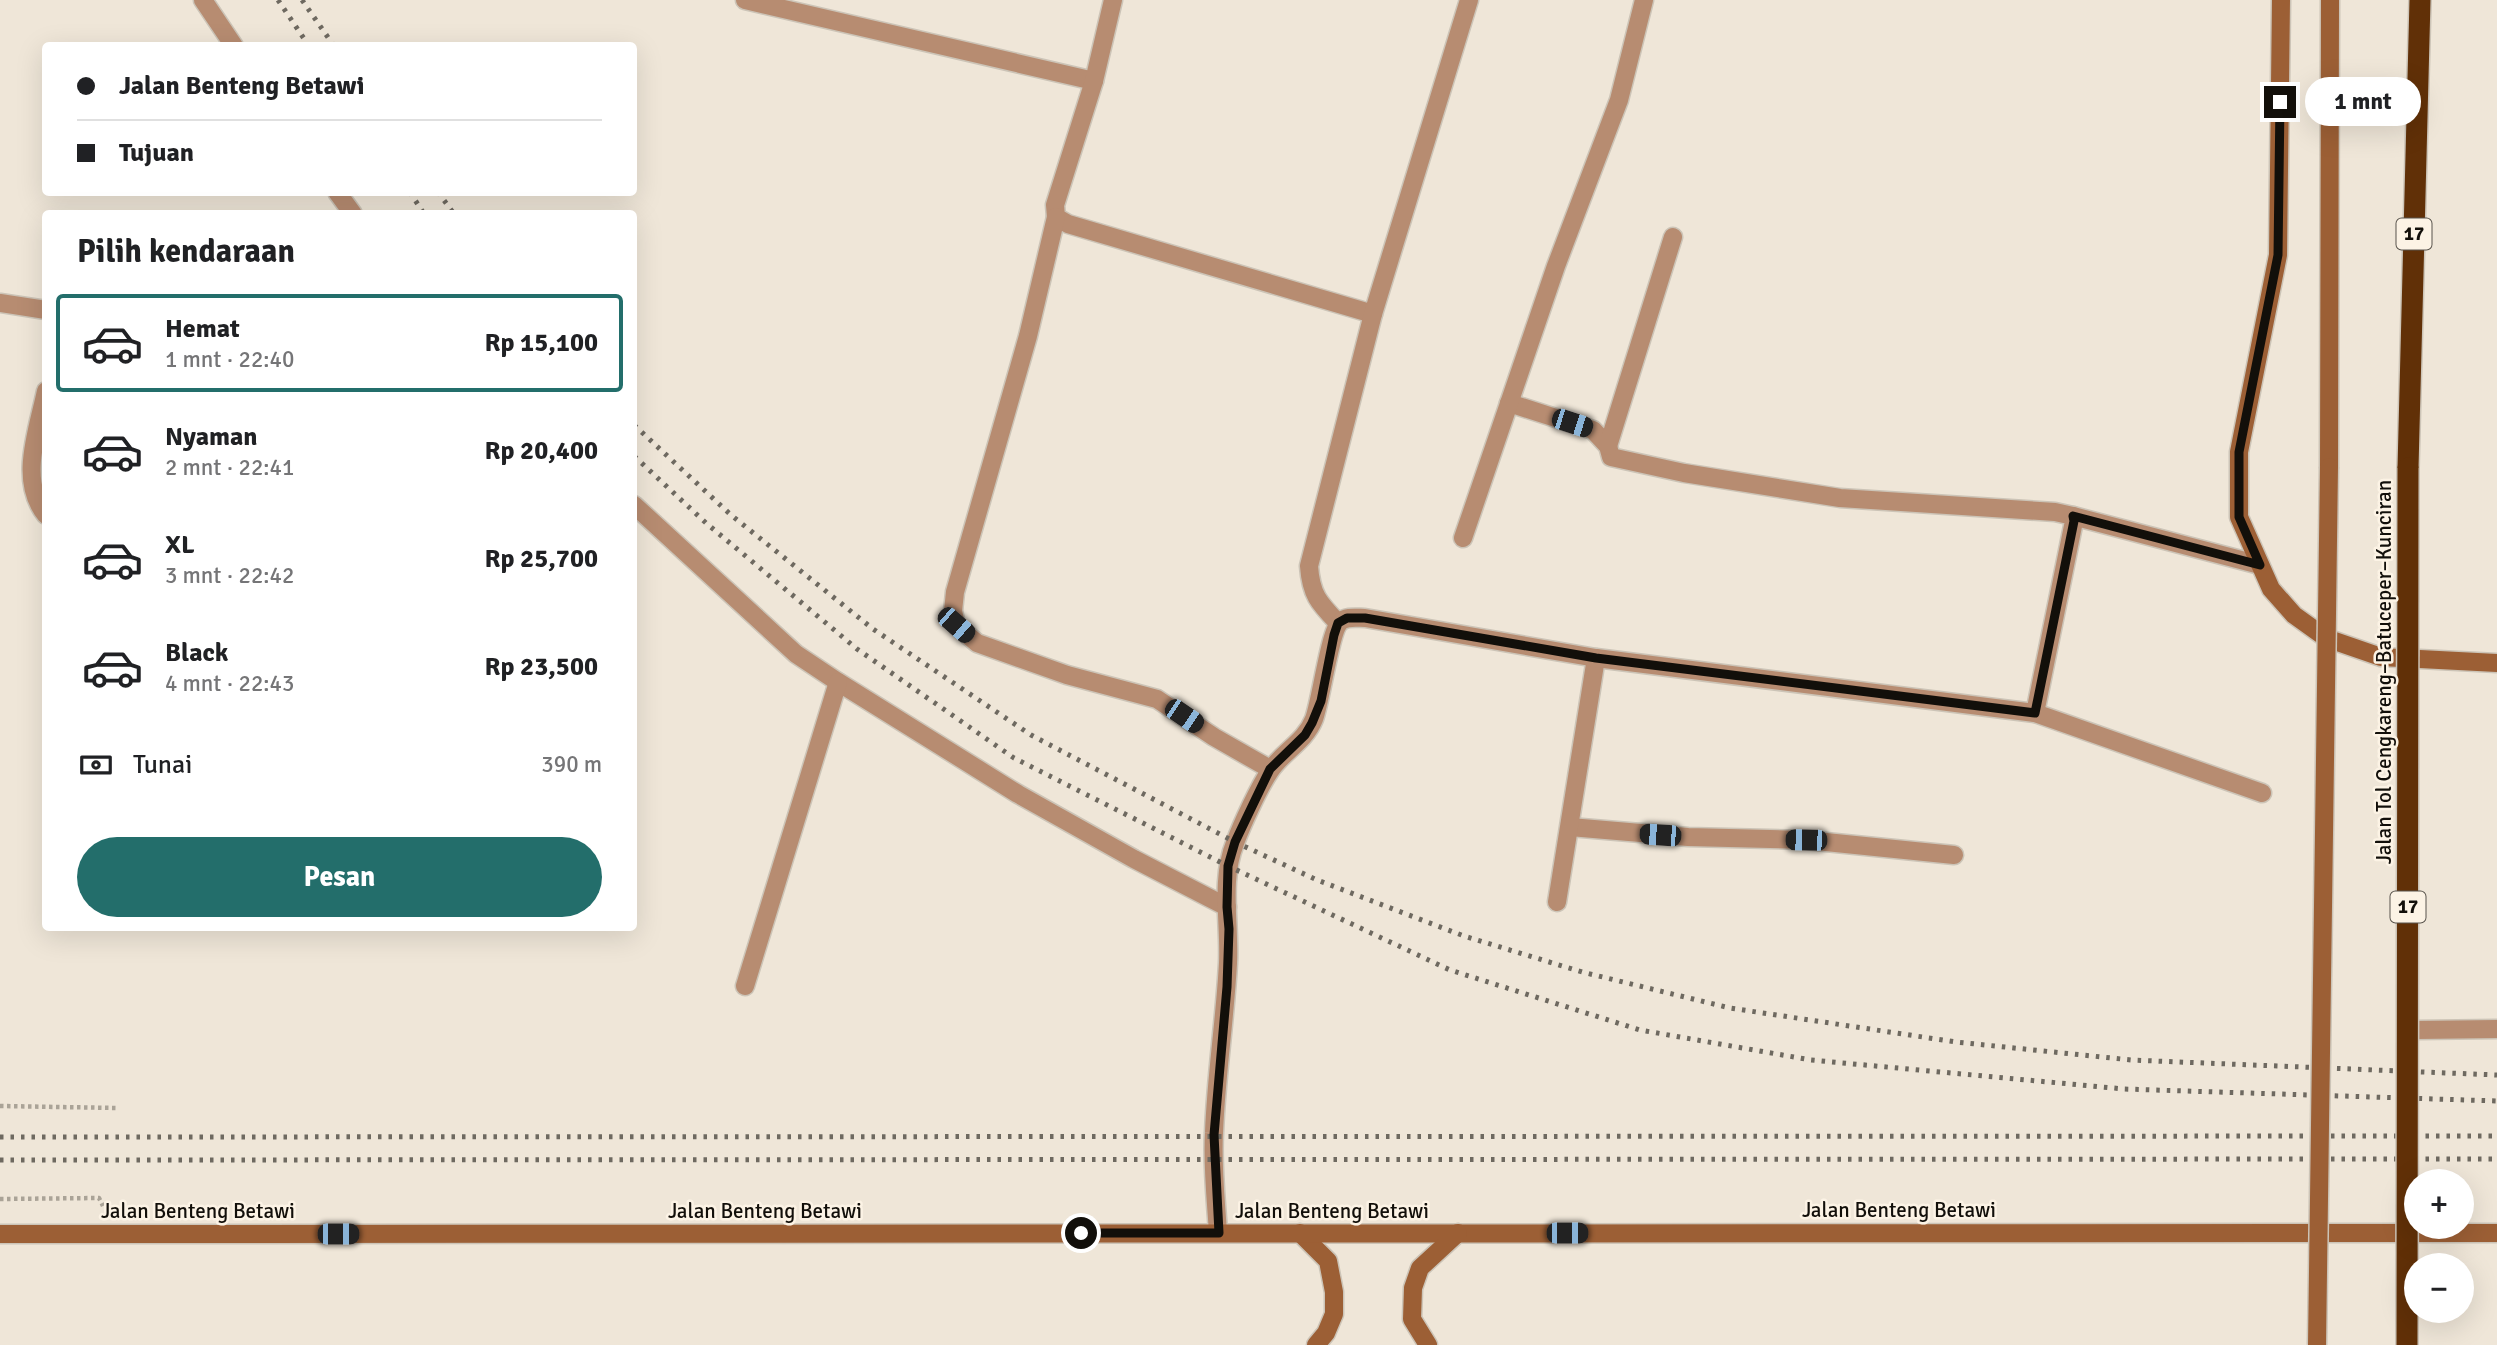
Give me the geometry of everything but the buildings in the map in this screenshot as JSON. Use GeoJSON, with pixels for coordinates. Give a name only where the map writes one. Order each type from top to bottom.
{"type":"FeatureCollection","features":[{"type":"Feature","properties":{"kind":"highway","name":"Jalan Tol Cengkareng–Batuceper–Kunciran"},"geometry":{"type":"LineString","coordinates":[[2407,1345],[2408,468],[2420,0]]}},
{"type":"Feature","properties":{"kind":"main road"},"geometry":{"type":"LineString","coordinates":[[2281,0],[2278,255],[2239,452],[2239,517],[2271,589],[2294,615],[2326,638],[2381,657],[2497,663]]}},
{"type":"Feature","properties":{"kind":"main road"},"geometry":{"type":"LineString","coordinates":[[2317,1345],[2329,467],[2330,0]]}},
{"type":"Feature","properties":{"kind":"main road"},"geometry":{"type":"LineString","coordinates":[[1300,1233],[1328,1261],[1334,1292],[1334,1314],[1326,1333],[1316,1345]]}},
{"type":"Feature","properties":{"kind":"main road"},"geometry":{"type":"LineString","coordinates":[[1428,1345],[1412,1319],[1413,1288],[1420,1268],[1458,1233]]}},
{"type":"Feature","properties":{"kind":"main road","name":"Jalan Benteng Betawi"},"geometry":{"type":"LineString","coordinates":[[0,1234],[2497,1233]]}},
{"type":"Feature","properties":{"kind":"street"},"geometry":{"type":"LineString","coordinates":[[203,0],[231,42]]}},
{"type":"Feature","properties":{"kind":"street"},"geometry":{"type":"LineString","coordinates":[[745,0],[1094,82]]}},
{"type":"Feature","properties":{"kind":"street"},"geometry":{"type":"LineString","coordinates":[[1113,0],[1094,82],[1055,205],[1056,217],[1028,336],[955,592],[953,611],[956,625],[976,643],[1067,675],[1157,699],[1214,737],[1270,769]]}},
{"type":"Feature","properties":{"kind":"street"},"geometry":{"type":"LineString","coordinates":[[1338,623],[1317,601],[1311,586],[1309,566],[1373,314],[1469,0]]}},
{"type":"Feature","properties":{"kind":"street"},"geometry":{"type":"LineString","coordinates":[[1462,538],[1556,266],[1619,100],[1644,0]]}},
{"type":"Feature","properties":{"kind":"street"},"geometry":{"type":"LineString","coordinates":[[1056,217],[1068,224],[1373,314]]}},
{"type":"Feature","properties":{"kind":"street"},"geometry":{"type":"LineString","coordinates":[[1608,446],[1673,237]]}},
{"type":"Feature","properties":{"kind":"street"},"geometry":{"type":"LineString","coordinates":[[0,303],[42,309]]}},
{"type":"Feature","properties":{"kind":"street"},"geometry":{"type":"LineString","coordinates":[[1509,403],[1593,430],[1608,446],[1611,457],[1684,473],[1840,498],[2056,512],[2260,565]]}},
{"type":"Feature","properties":{"kind":"street"},"geometry":{"type":"LineString","coordinates":[[42,411],[30,472],[36,504],[42,511]]}},
{"type":"Feature","properties":{"kind":"street"},"geometry":{"type":"LineString","coordinates":[[637,508],[796,654],[1018,794],[1227,907]]}},
{"type":"Feature","properties":{"kind":"street"},"geometry":{"type":"LineString","coordinates":[[2035,713],[2073,516]]}},
{"type":"Feature","properties":{"kind":"street"},"geometry":{"type":"LineString","coordinates":[[1219,1233],[1214,1135],[1227,987],[1228,866],[1235,842],[1270,769],[1298,743],[1312,723],[1321,701],[1338,623],[1347,618],[1365,618],[1596,658],[2035,713],[2262,793]]}},
{"type":"Feature","properties":{"kind":"street"},"geometry":{"type":"LineString","coordinates":[[1556,902],[1596,658]]}},
{"type":"Feature","properties":{"kind":"street"},"geometry":{"type":"LineString","coordinates":[[745,986],[838,682]]}},
{"type":"Feature","properties":{"kind":"street"},"geometry":{"type":"LineString","coordinates":[[1570,827],[1688,837],[1806,840],[1954,855]]}},
{"type":"Feature","properties":{"kind":"street"},"geometry":{"type":"LineString","coordinates":[[2417,1030],[2497,1029]]}},
{"type":"Feature","properties":{"kind":"path"},"geometry":{"type":"LineString","coordinates":[[0,1106],[118,1108]]}},
{"type":"Feature","properties":{"kind":"railway"},"geometry":{"type":"LineString","coordinates":[[278,0],[306,42]]}},
{"type":"Feature","properties":{"kind":"railway"},"geometry":{"type":"LineString","coordinates":[[302,0],[331,42]]}},
{"type":"Feature","properties":{"kind":"railway"},"geometry":{"type":"LineString","coordinates":[[413,196],[421,210]]}},
{"type":"Feature","properties":{"kind":"railway"},"geometry":{"type":"LineString","coordinates":[[441,196],[451,210]]}},
{"type":"Feature","properties":{"kind":"railway"},"geometry":{"type":"LineString","coordinates":[[637,428],[731,515],[873,629],[1031,735],[1235,842],[1317,880],[1464,936],[1582,972],[1730,1008],[1956,1042],[2131,1060],[2497,1075]]}},
{"type":"Feature","properties":{"kind":"railway"},"geometry":{"type":"LineString","coordinates":[[637,459],[706,523],[857,649],[1014,758],[1228,866],[1450,970],[1640,1030],[1811,1060],[2124,1089],[2497,1101]]}},
{"type":"Feature","properties":{"kind":"railway"},"geometry":{"type":"LineString","coordinates":[[0,1137],[2497,1136]]}},
{"type":"Feature","properties":{"kind":"railway"},"geometry":{"type":"LineString","coordinates":[[0,1160],[2497,1159]]}},
{"type":"Feature","properties":{"kind":"route"},"geometry":{"type":"LineString","coordinates":[[1081,1233],[1219,1233],[1214,1135],[1227,987],[1228,866],[1235,842],[1270,769],[1305,735],[1312,723],[1321,701],[1338,623],[1347,618],[1365,618],[1596,658],[2035,713],[2073,516],[2260,565],[2239,517],[2239,452],[2278,255],[2280,102]]}}]}
